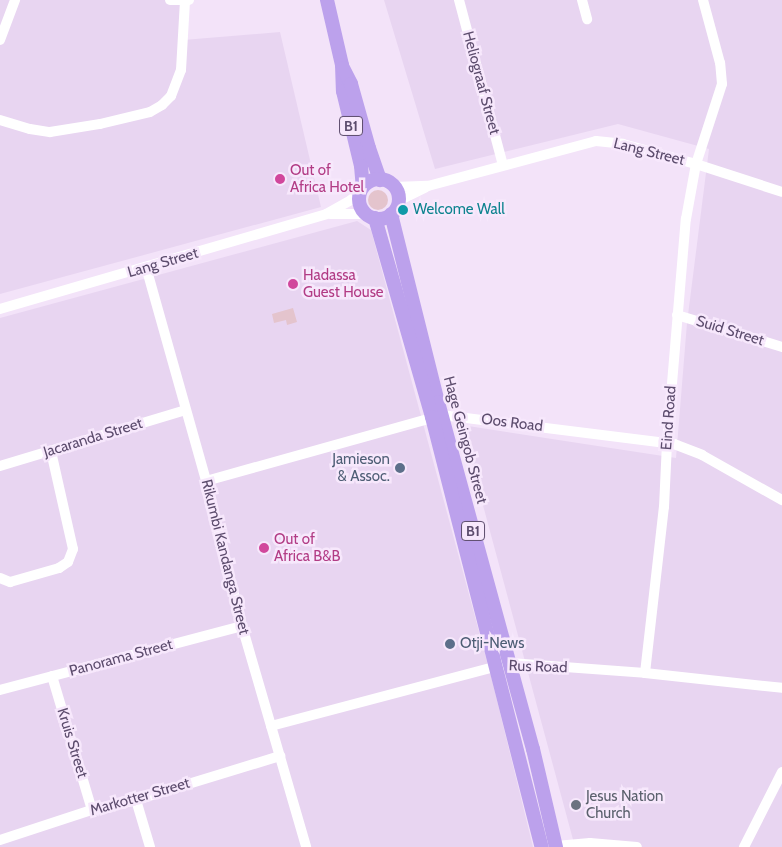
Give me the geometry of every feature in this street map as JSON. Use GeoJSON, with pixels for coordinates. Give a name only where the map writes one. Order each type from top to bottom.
{"type":"FeatureCollection","features":[{"type":"Feature","properties":{"kind":"highway","name":"B1"},"geometry":{"type":"LineString","coordinates":[[327,0],[342,65],[343,91],[360,157],[362,189]]}},
{"type":"Feature","properties":{"kind":"highway","name":"B1"},"geometry":{"type":"LineString","coordinates":[[342,65],[351,84],[380,180]]}},
{"type":"Feature","properties":{"kind":"highway"},"geometry":{"type":"LineString","coordinates":[[362,189],[374,180],[380,180],[396,194],[391,214],[384,218],[370,216]]}},
{"type":"Feature","properties":{"kind":"highway","name":"Hage Geingob Street"},"geometry":{"type":"LineString","coordinates":[[362,189],[359,204],[370,216],[437,416]]}},
{"type":"Feature","properties":{"kind":"highway","name":"Hage Geingob Street"},"geometry":{"type":"LineString","coordinates":[[391,214],[437,416],[552,847]]}},
{"type":"Feature","properties":{"kind":"street"},"geometry":{"type":"LineString","coordinates":[[0,40],[15,0]]}},
{"type":"Feature","properties":{"kind":"street"},"geometry":{"type":"LineString","coordinates":[[0,120],[30,129],[50,132],[100,124],[150,112],[162,105],[172,96],[181,70],[186,0],[170,0]]}},
{"type":"Feature","properties":{"kind":"street","name":"Heliograaf Street"},"geometry":{"type":"LineString","coordinates":[[459,0],[504,165]]}},
{"type":"Feature","properties":{"kind":"street"},"geometry":{"type":"LineString","coordinates":[[582,0],[587,19]]}},
{"type":"Feature","properties":{"kind":"street","name":"Eind Road"},"geometry":{"type":"LineString","coordinates":[[645,673],[664,507],[667,443],[686,219],[696,164],[722,84],[720,63],[703,0]]}},
{"type":"Feature","properties":{"kind":"street","name":"Lang Street"},"geometry":{"type":"LineString","coordinates":[[396,194],[596,141],[623,144],[696,164],[782,192]]}},
{"type":"Feature","properties":{"kind":"street","name":"Lang Street"},"geometry":{"type":"LineString","coordinates":[[0,309],[326,214],[351,200],[362,189]]}},
{"type":"Feature","properties":{"kind":"street","name":"Lang Street"},"geometry":{"type":"LineString","coordinates":[[326,214],[370,216]]}},
{"type":"Feature","properties":{"kind":"street","name":"Rikumbi Kandanga Street"},"geometry":{"type":"LineString","coordinates":[[146,267],[206,481],[242,626],[306,847]]}},
{"type":"Feature","properties":{"kind":"street","name":"Suid Street"},"geometry":{"type":"LineString","coordinates":[[677,315],[782,347]]}},
{"type":"Feature","properties":{"kind":"street","name":"Jacaranda Street"},"geometry":{"type":"LineString","coordinates":[[0,466],[186,410]]}},
{"type":"Feature","properties":{"kind":"street","name":"Oos Road"},"geometry":{"type":"LineString","coordinates":[[206,481],[437,416],[667,443],[685,447],[782,500]]}},
{"type":"Feature","properties":{"kind":"street"},"geometry":{"type":"LineString","coordinates":[[0,578],[10,582],[59,568],[68,562],[72,549],[51,451]]}},
{"type":"Feature","properties":{"kind":"street","name":"Panorama Street"},"geometry":{"type":"LineString","coordinates":[[0,690],[242,626]]}},
{"type":"Feature","properties":{"kind":"street","name":"Rus Road"},"geometry":{"type":"LineString","coordinates":[[271,726],[503,665],[645,673],[782,688]]}},
{"type":"Feature","properties":{"kind":"street","name":"Kruis Street"},"geometry":{"type":"LineString","coordinates":[[52,676],[92,810]]}},
{"type":"Feature","properties":{"kind":"street","name":"Markotter Street"},"geometry":{"type":"LineString","coordinates":[[0,841],[92,810],[136,800],[280,756]]}},
{"type":"Feature","properties":{"kind":"street"},"geometry":{"type":"LineString","coordinates":[[744,847],[782,772]]}},
{"type":"Feature","properties":{"kind":"street"},"geometry":{"type":"LineString","coordinates":[[136,800],[150,847]]}},
{"type":"Feature","properties":{"kind":"street"},"geometry":{"type":"LineString","coordinates":[[0,841],[1,847]]}},
{"type":"Feature","properties":{"kind":"street"},"geometry":{"type":"LineString","coordinates":[[552,847],[590,843],[636,847]]}},
{"type":"Feature","properties":{"kind":"shaded area"},"geometry":{"type":"Polygon","coordinates":[[[0,0],[184,0],[183,40],[280,32],[321,207],[0,294],[0,0]]]}},
{"type":"Feature","properties":{"kind":"shaded area"},"geometry":{"type":"Polygon","coordinates":[[[384,0],[782,0],[782,847],[575,847],[463,431],[468,426],[676,458],[687,323],[709,149],[618,124],[435,169],[384,0]]]}},
{"type":"Feature","properties":{"kind":"shaded area"},"geometry":{"type":"Polygon","coordinates":[[[374,190],[382,190],[388,196],[388,204],[382,210],[374,210],[368,204],[368,196],[374,190]]]}},
{"type":"Feature","properties":{"kind":"shaded area"},"geometry":{"type":"Polygon","coordinates":[[[357,221],[371,230],[492,680],[533,847],[0,847],[0,318],[357,221]]]}},
{"type":"Feature","properties":{"kind":"shaded area"},"geometry":{"type":"Polygon","coordinates":[[[293,308],[297,322],[287,325],[286,320],[274,323],[272,314],[293,308]]]}},
{"type":"Feature","properties":{"kind":"place","name":"Out of Africa Hotel"},"geometry":{"type":"Point","coordinates":[280,179]}},
{"type":"Feature","properties":{"kind":"place","name":"Welcome Wall"},"geometry":{"type":"Point","coordinates":[403,210]}},
{"type":"Feature","properties":{"kind":"place","name":"Hadassa Guest House"},"geometry":{"type":"Point","coordinates":[293,284]}},
{"type":"Feature","properties":{"kind":"place","name":"Jamieson & Assoc."},"geometry":{"type":"Point","coordinates":[400,468]}},
{"type":"Feature","properties":{"kind":"place","name":"Out of Africa B&B"},"geometry":{"type":"Point","coordinates":[264,548]}},
{"type":"Feature","properties":{"kind":"place","name":"Otji-News"},"geometry":{"type":"Point","coordinates":[450,644]}},
{"type":"Feature","properties":{"kind":"place","name":"Jesus Nation Church"},"geometry":{"type":"Point","coordinates":[576,805]}}]}
